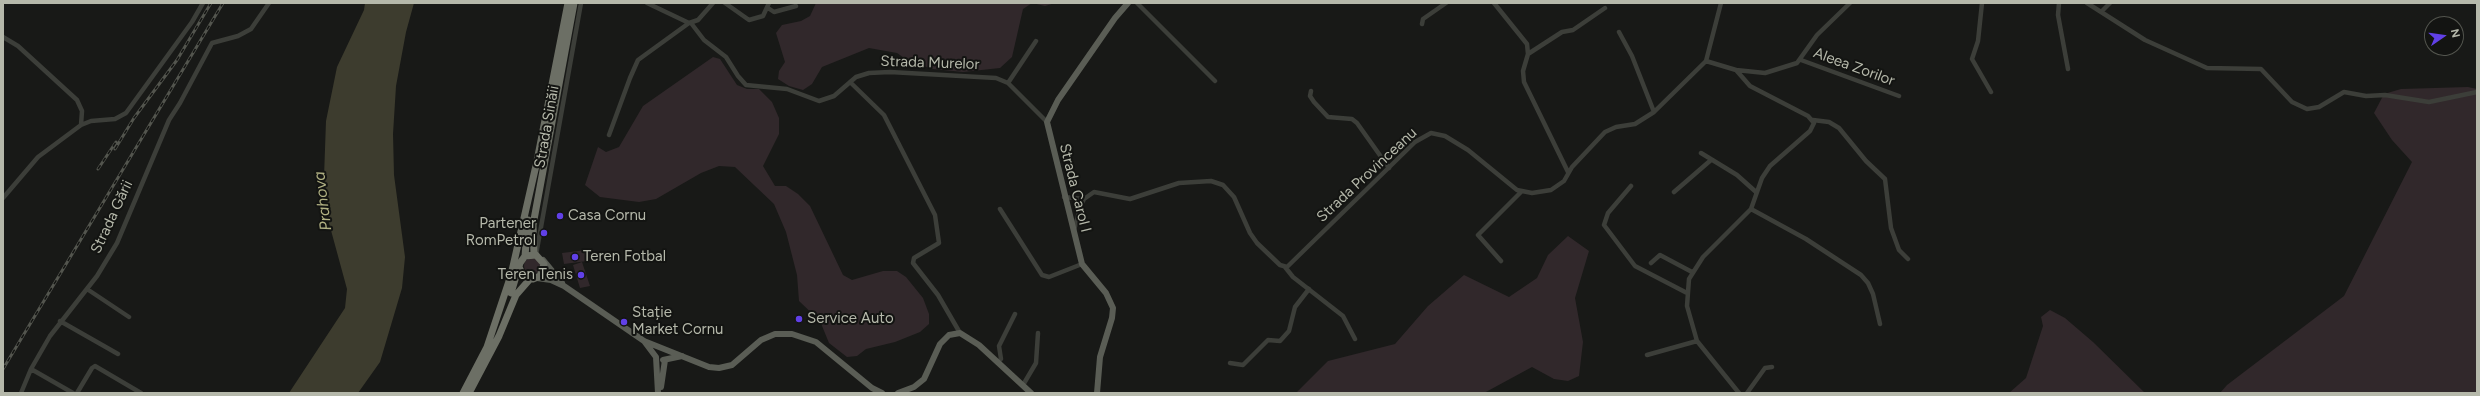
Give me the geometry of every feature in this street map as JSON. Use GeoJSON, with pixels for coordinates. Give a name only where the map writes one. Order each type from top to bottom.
{"type":"FeatureCollection","features":[{"type":"Feature","properties":{"kind":"highway"},"geometry":{"type":"LineString","coordinates":[[484,355],[511,275],[537,161],[568,3]]}},
{"type":"Feature","properties":{"kind":"highway"},"geometry":{"type":"LineString","coordinates":[[470,393],[499,336],[516,295],[543,272],[542,260],[535,254],[533,225],[574,3]]}},
{"type":"Feature","properties":{"kind":"highway"},"geometry":{"type":"LineString","coordinates":[[463,393],[498,327],[524,256],[537,161]]}},
{"type":"Feature","properties":{"kind":"highway"},"geometry":{"type":"LineString","coordinates":[[524,256],[535,254]]}},
{"type":"Feature","properties":{"kind":"highway"},"geometry":{"type":"LineString","coordinates":[[519,267],[522,274],[534,279]]}},
{"type":"Feature","properties":{"kind":"main road"},"geometry":{"type":"LineString","coordinates":[[1046,122],[1062,94],[1115,18],[1128,3]]}},
{"type":"Feature","properties":{"kind":"main road","name":"Strada Carol I"},"geometry":{"type":"LineString","coordinates":[[1046,122],[1082,264],[1106,294],[1112,308],[1112,318],[1100,357],[1097,393]]}},
{"type":"Feature","properties":{"kind":"main road"},"geometry":{"type":"LineString","coordinates":[[542,260],[564,286]]}},
{"type":"Feature","properties":{"kind":"main road"},"geometry":{"type":"LineString","coordinates":[[534,279],[551,280],[564,286],[644,341],[714,368],[726,367],[738,362],[767,337],[783,333],[801,335],[825,348],[866,383],[882,393]]}},
{"type":"Feature","properties":{"kind":"main road"},"geometry":{"type":"LineString","coordinates":[[898,393],[914,387],[924,379],[940,344],[949,335],[960,333],[971,338],[1031,393]]}},
{"type":"Feature","properties":{"kind":"main road"},"geometry":{"type":"LineString","coordinates":[[644,341],[659,360],[682,356]]}},
{"type":"Feature","properties":{"kind":"main road"},"geometry":{"type":"LineString","coordinates":[[659,393],[656,356],[657,350],[664,348]]}},
{"type":"Feature","properties":{"kind":"main road"},"geometry":{"type":"LineString","coordinates":[[659,393],[666,359],[669,355],[664,348]]}},
{"type":"Feature","properties":{"kind":"street"},"geometry":{"type":"LineString","coordinates":[[3,198],[38,157],[81,125],[91,121],[119,118],[126,113],[192,22],[203,3]]}},
{"type":"Feature","properties":{"kind":"street","name":"Strada Gării"},"geometry":{"type":"LineString","coordinates":[[21,393],[31,369],[60,321],[87,289],[117,243],[169,120],[180,104],[212,43],[238,36],[251,29],[269,3]]}},
{"type":"Feature","properties":{"kind":"street","name":"Strada Sinăii"},"geometry":{"type":"LineString","coordinates":[[535,254],[581,3]]}},
{"type":"Feature","properties":{"kind":"street"},"geometry":{"type":"LineString","coordinates":[[647,3],[690,23]]}},
{"type":"Feature","properties":{"kind":"street"},"geometry":{"type":"LineString","coordinates":[[609,136],[638,60],[690,23],[701,18],[713,3]]}},
{"type":"Feature","properties":{"kind":"street"},"geometry":{"type":"LineString","coordinates":[[725,3],[749,20],[763,16],[768,6],[774,12],[796,6]]}},
{"type":"Feature","properties":{"kind":"street"},"geometry":{"type":"LineString","coordinates":[[1137,3],[1215,81]]}},
{"type":"Feature","properties":{"kind":"street"},"geometry":{"type":"LineString","coordinates":[[1422,24],[1423,19],[1446,3]]}},
{"type":"Feature","properties":{"kind":"street"},"geometry":{"type":"LineString","coordinates":[[1494,3],[1523,39],[1528,54],[1523,71],[1524,82],[1568,172]]}},
{"type":"Feature","properties":{"kind":"street"},"geometry":{"type":"LineString","coordinates":[[1501,261],[1478,235],[1521,192],[1532,193],[1551,190],[1564,181],[1568,172],[1605,132],[1616,127],[1635,124],[1654,112],[1706,61],[1721,3]]}},
{"type":"Feature","properties":{"kind":"street"},"geometry":{"type":"LineString","coordinates":[[1706,61],[1736,70],[1765,73],[1792,66],[1801,60],[1817,35],[1850,3]]}},
{"type":"Feature","properties":{"kind":"street"},"geometry":{"type":"LineString","coordinates":[[1982,3],[1979,15],[1978,41],[1972,59],[1991,92]]}},
{"type":"Feature","properties":{"kind":"street"},"geometry":{"type":"LineString","coordinates":[[2059,3],[2058,15],[2068,69]]}},
{"type":"Feature","properties":{"kind":"street"},"geometry":{"type":"LineString","coordinates":[[2087,3],[2094,4],[2102,11],[2152,44],[2207,68],[2261,70],[2292,102],[2306,108],[2319,107],[2344,92],[2366,96],[2385,95],[2429,102],[2477,92]]}},
{"type":"Feature","properties":{"kind":"street"},"geometry":{"type":"LineString","coordinates":[[2102,11],[2110,3]]}},
{"type":"Feature","properties":{"kind":"street"},"geometry":{"type":"LineString","coordinates":[[1528,54],[1562,32],[1573,30],[1605,8]]}},
{"type":"Feature","properties":{"kind":"street","name":"Strada Murelor"},"geometry":{"type":"LineString","coordinates":[[690,23],[704,40],[726,57],[738,76],[746,85],[786,89],[819,101],[834,96],[862,74],[890,72],[996,78],[1008,83],[1046,122]]}},
{"type":"Feature","properties":{"kind":"street"},"geometry":{"type":"LineString","coordinates":[[1619,32],[1632,56],[1654,112]]}},
{"type":"Feature","properties":{"kind":"street"},"geometry":{"type":"LineString","coordinates":[[3,37],[18,46],[77,100],[82,111],[81,125]]}},
{"type":"Feature","properties":{"kind":"street"},"geometry":{"type":"LineString","coordinates":[[1008,83],[1036,41]]}},
{"type":"Feature","properties":{"kind":"street","name":"Aleea Zorilor"},"geometry":{"type":"LineString","coordinates":[[1801,60],[1899,96]]}},
{"type":"Feature","properties":{"kind":"street"},"geometry":{"type":"LineString","coordinates":[[1736,70],[1750,86],[1813,120],[1829,122],[1839,128],[1866,161],[1885,179],[1891,228],[1899,250],[1908,259]]}},
{"type":"Feature","properties":{"kind":"street"},"geometry":{"type":"LineString","coordinates":[[850,82],[884,115],[935,215],[939,243],[914,258],[912,263],[938,295],[960,333]]}},
{"type":"Feature","properties":{"kind":"street"},"geometry":{"type":"LineString","coordinates":[[1311,91],[1310,96],[1328,117],[1352,119],[1357,123],[1389,168]]}},
{"type":"Feature","properties":{"kind":"street"},"geometry":{"type":"LineString","coordinates":[[1739,393],[1697,341],[1689,316],[1686,294],[1692,272],[1703,257],[1751,209],[1756,192],[1770,166],[1810,131],[1814,126],[1813,120]]}},
{"type":"Feature","properties":{"kind":"street","name":"Strada Provinceanu"},"geometry":{"type":"LineString","coordinates":[[1285,267],[1291,264],[1420,138],[1430,133],[1438,134],[1468,150],[1511,186],[1521,192]]}},
{"type":"Feature","properties":{"kind":"street"},"geometry":{"type":"LineString","coordinates":[[1701,153],[1737,175],[1756,192]]}},
{"type":"Feature","properties":{"kind":"street"},"geometry":{"type":"LineString","coordinates":[[1674,192],[1711,160]]}},
{"type":"Feature","properties":{"kind":"street"},"geometry":{"type":"LineString","coordinates":[[1064,197],[1084,199],[1098,192],[1130,199],[1189,181],[1206,180],[1217,182],[1234,197],[1253,238],[1280,265],[1285,267],[1309,289],[1343,316],[1355,339]]}},
{"type":"Feature","properties":{"kind":"street"},"geometry":{"type":"LineString","coordinates":[[1631,186],[1608,213],[1604,225],[1635,266],[1686,294]]}},
{"type":"Feature","properties":{"kind":"street"},"geometry":{"type":"LineString","coordinates":[[1073,233],[1084,199]]}},
{"type":"Feature","properties":{"kind":"street"},"geometry":{"type":"LineString","coordinates":[[1000,209],[1042,275],[1049,277],[1082,264]]}},
{"type":"Feature","properties":{"kind":"street"},"geometry":{"type":"LineString","coordinates":[[1751,209],[1806,239],[1861,275],[1868,283],[1873,294],[1880,324]]}},
{"type":"Feature","properties":{"kind":"street"},"geometry":{"type":"LineString","coordinates":[[1651,263],[1660,255],[1692,272]]}},
{"type":"Feature","properties":{"kind":"street"},"geometry":{"type":"LineString","coordinates":[[87,289],[129,317]]}},
{"type":"Feature","properties":{"kind":"street"},"geometry":{"type":"LineString","coordinates":[[1230,363],[1243,365],[1268,340],[1280,340],[1289,330],[1295,307],[1309,289]]}},
{"type":"Feature","properties":{"kind":"street"},"geometry":{"type":"LineString","coordinates":[[998,362],[1001,359],[999,346],[1015,314]]}},
{"type":"Feature","properties":{"kind":"street"},"geometry":{"type":"LineString","coordinates":[[60,321],[118,354]]}},
{"type":"Feature","properties":{"kind":"street"},"geometry":{"type":"LineString","coordinates":[[1023,385],[1036,363],[1038,333]]}},
{"type":"Feature","properties":{"kind":"street"},"geometry":{"type":"LineString","coordinates":[[1647,355],[1697,341]]}},
{"type":"Feature","properties":{"kind":"street"},"geometry":{"type":"LineString","coordinates":[[77,393],[92,368],[96,366],[141,393]]}},
{"type":"Feature","properties":{"kind":"street"},"geometry":{"type":"LineString","coordinates":[[1747,393],[1765,368],[1772,367]]}},
{"type":"Feature","properties":{"kind":"street"},"geometry":{"type":"LineString","coordinates":[[31,369],[73,393]]}},
{"type":"Feature","properties":{"kind":"shaded area"},"geometry":{"type":"Polygon","coordinates":[[[365,3],[414,3],[406,32],[396,86],[393,134],[394,175],[405,257],[402,288],[380,362],[358,393],[289,393],[345,308],[347,289],[329,223],[324,177],[326,121],[337,67],[364,10],[365,3]]]}},
{"type":"Feature","properties":{"kind":"shaded area"},"geometry":{"type":"Polygon","coordinates":[[[816,3],[1032,3],[1023,9],[1012,57],[1000,68],[963,72],[933,69],[910,62],[897,53],[869,48],[822,67],[812,84],[803,90],[789,86],[778,79],[779,71],[785,62],[776,33],[782,25],[801,21],[810,16],[816,3]]]}},
{"type":"Feature","properties":{"kind":"shaded area"},"geometry":{"type":"Polygon","coordinates":[[[1032,3],[1055,3],[1045,6],[1032,3]]]}},
{"type":"Feature","properties":{"kind":"shaded area"},"geometry":{"type":"Polygon","coordinates":[[[713,57],[720,59],[737,85],[747,89],[759,89],[772,102],[779,118],[779,134],[763,166],[775,186],[786,186],[798,194],[810,206],[843,275],[852,280],[883,271],[897,271],[906,277],[923,298],[929,314],[929,324],[920,332],[895,342],[866,349],[857,356],[847,357],[829,343],[820,321],[799,301],[797,275],[786,232],[774,204],[735,167],[719,166],[701,173],[656,199],[639,202],[600,197],[585,185],[598,147],[606,152],[619,147],[643,106],[713,57]]]}},
{"type":"Feature","properties":{"kind":"shaded area"},"geometry":{"type":"Polygon","coordinates":[[[2468,87],[2477,89],[2477,393],[2220,393],[2227,385],[2344,296],[2412,162],[2392,140],[2374,113],[2384,94],[2401,89],[2468,87]]]}},
{"type":"Feature","properties":{"kind":"shaded area"},"geometry":{"type":"Polygon","coordinates":[[[1568,236],[1589,251],[1575,298],[1583,342],[1579,376],[1568,381],[1554,379],[1532,367],[1484,393],[1296,393],[1328,361],[1395,344],[1428,306],[1464,275],[1509,297],[1537,278],[1548,255],[1568,236]]]}},
{"type":"Feature","properties":{"kind":"shaded area","name":"Teren Fotbal"},"geometry":{"type":"Polygon","coordinates":[[[586,250],[587,261],[564,264],[562,253],[586,250]]]}},
{"type":"Feature","properties":{"kind":"shaded area"},"geometry":{"type":"Polygon","coordinates":[[[529,258],[535,258],[540,263],[538,272],[535,274],[529,274],[524,269],[524,263],[529,258]]]}},
{"type":"Feature","properties":{"kind":"shaded area","name":"Teren Tenis"},"geometry":{"type":"Polygon","coordinates":[[[582,262],[590,286],[580,288],[573,265],[582,262]]]}},
{"type":"Feature","properties":{"kind":"shaded area"},"geometry":{"type":"Polygon","coordinates":[[[2050,310],[2065,318],[2093,342],[2145,393],[2009,393],[2026,378],[2043,326],[2041,317],[2050,310]]]}},
{"type":"Feature","properties":{"kind":"railway"},"geometry":{"type":"LineString","coordinates":[[115,149],[134,118],[177,60],[211,3]]}},
{"type":"Feature","properties":{"kind":"railway"},"geometry":{"type":"LineString","coordinates":[[3,369],[223,3]]}},
{"type":"Feature","properties":{"kind":"railway"},"geometry":{"type":"LineString","coordinates":[[98,169],[116,142]]}},
{"type":"Feature","properties":{"kind":"place","name":"Casa Cornu"},"geometry":{"type":"Point","coordinates":[560,216]}},
{"type":"Feature","properties":{"kind":"place","name":"Partener RomPetrol"},"geometry":{"type":"Point","coordinates":[544,233]}},
{"type":"Feature","properties":{"kind":"place","name":"Teren Fotbal"},"geometry":{"type":"Point","coordinates":[575,257]}},
{"type":"Feature","properties":{"kind":"place","name":"Teren Tenis"},"geometry":{"type":"Point","coordinates":[581,275]}},
{"type":"Feature","properties":{"kind":"place","name":"Service Auto"},"geometry":{"type":"Point","coordinates":[799,319]}},
{"type":"Feature","properties":{"kind":"place","name":"Stație Market Cornu"},"geometry":{"type":"Point","coordinates":[624,322]}},
{"type":"Feature","properties":{"kind":"water label","name":"Prahova"},"geometry":{"type":"Point","coordinates":[323,201]}}]}
